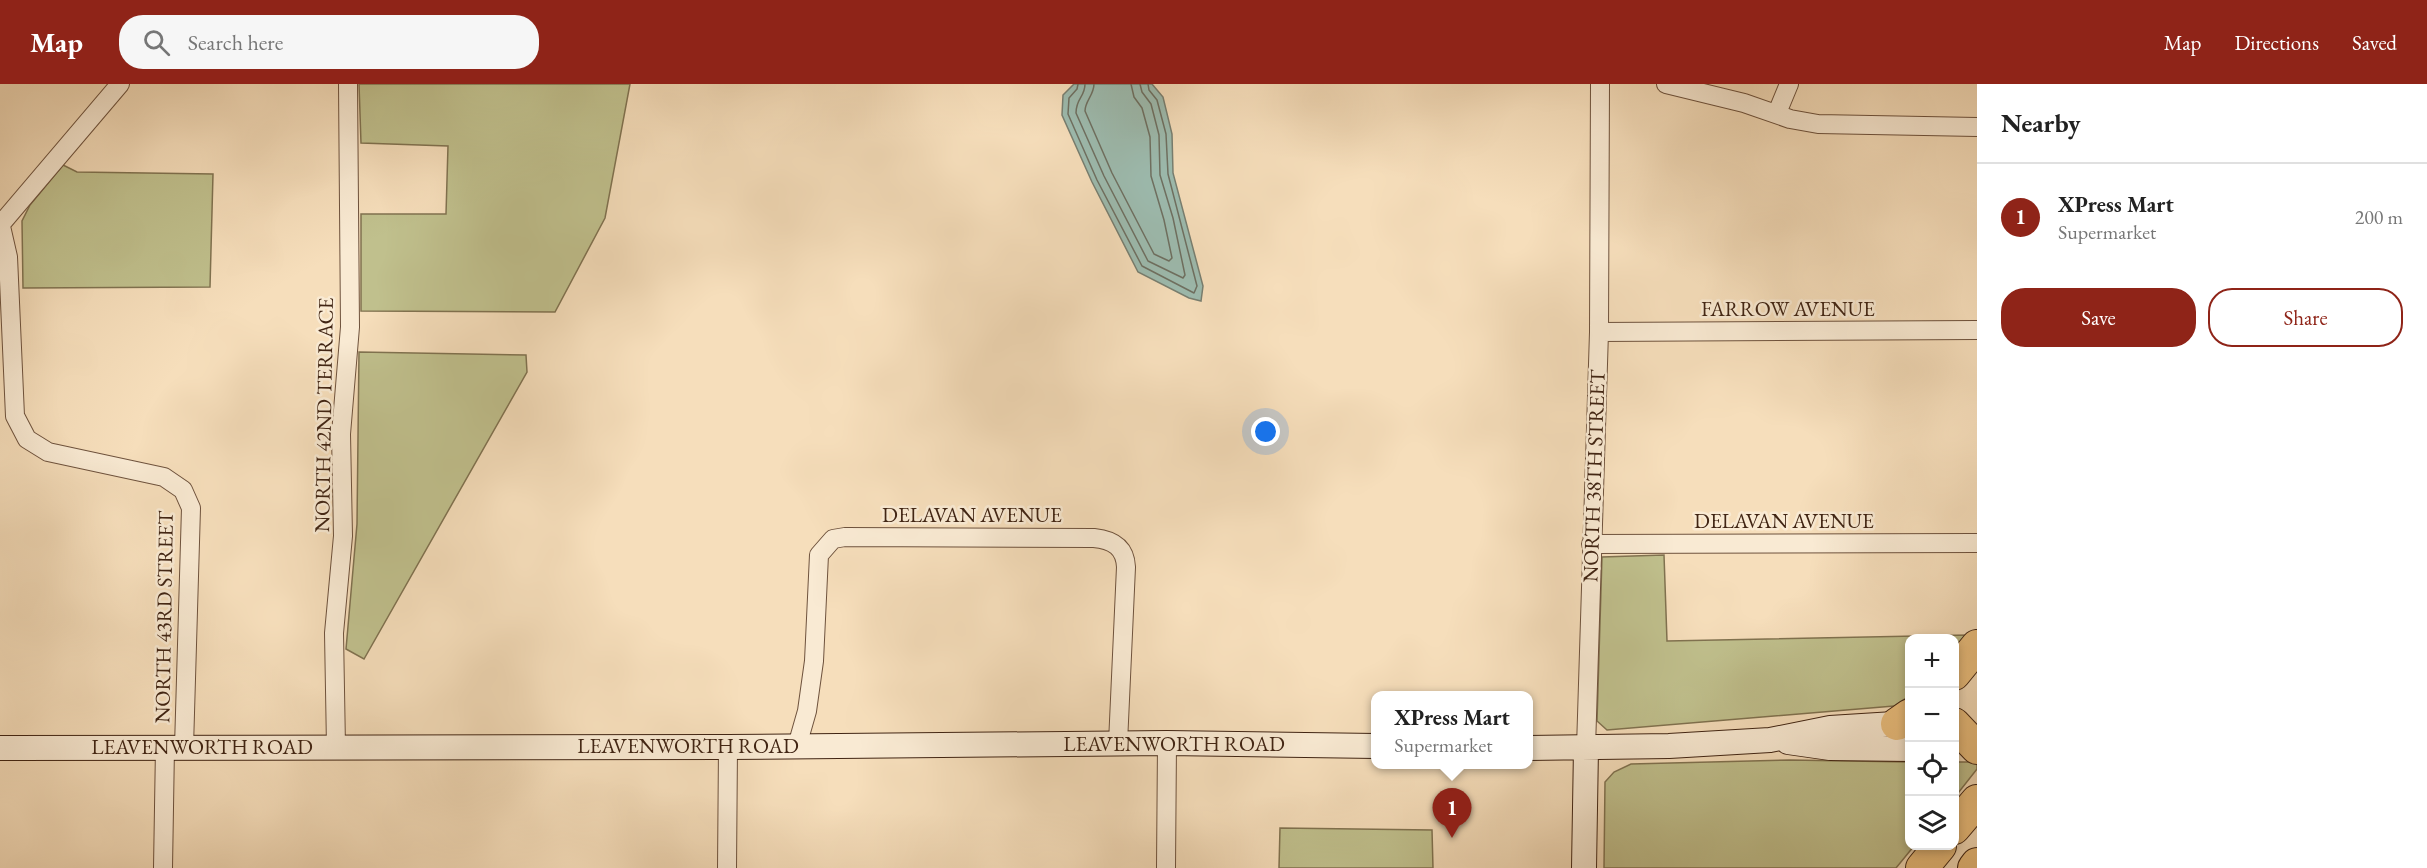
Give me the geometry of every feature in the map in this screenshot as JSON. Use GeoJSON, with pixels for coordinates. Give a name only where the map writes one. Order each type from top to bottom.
{"type":"FeatureCollection","features":[{"type":"Feature","properties":{"kind":"highway"},"geometry":{"type":"LineString","coordinates":[[1959,669],[1977,646]]}},
{"type":"Feature","properties":{"kind":"highway"},"geometry":{"type":"LineString","coordinates":[[1959,729],[1977,749]]}},
{"type":"Feature","properties":{"kind":"highway"},"geometry":{"type":"LineString","coordinates":[[1959,822],[1977,801]]}},
{"type":"Feature","properties":{"kind":"highway"},"geometry":{"type":"LineString","coordinates":[[1922,868],[1937,850]]}},
{"type":"Feature","properties":{"kind":"highway"},"geometry":{"type":"LineString","coordinates":[[1974,868],[1977,864]]}},
{"type":"Feature","properties":{"kind":"main road"},"geometry":{"type":"LineString","coordinates":[[1959,723],[1977,722]]}},
{"type":"Feature","properties":{"kind":"main road"},"geometry":{"type":"LineString","coordinates":[[1533,748],[1770,740],[1830,728],[1905,728]]}},
{"type":"Feature","properties":{"kind":"main road","name":"LEAVENWORTH ROAD"},"geometry":{"type":"LineString","coordinates":[[0,748],[728,747],[1118,743],[1371,746]]}},
{"type":"Feature","properties":{"kind":"main road","name":"NORTH 38TH STREET"},"geometry":{"type":"LineString","coordinates":[[1584,868],[1586,748]]}},
{"type":"Feature","properties":{"kind":"main road"},"geometry":{"type":"LineString","coordinates":[[1959,749],[1977,749]]}},
{"type":"Feature","properties":{"kind":"street"},"geometry":{"type":"LineString","coordinates":[[1,223],[120,84]]}},
{"type":"Feature","properties":{"kind":"street","name":"NORTH 42ND TERRACE"},"geometry":{"type":"LineString","coordinates":[[336,747],[334,633],[344,536],[341,434],[350,327],[348,84]]}},
{"type":"Feature","properties":{"kind":"street","name":"NORTH 38TH STREET"},"geometry":{"type":"LineString","coordinates":[[1586,748],[1599,332],[1600,84]]}},
{"type":"Feature","properties":{"kind":"street"},"geometry":{"type":"LineString","coordinates":[[1666,84],[1777,113],[1790,119],[1818,124],[1977,127]]}},
{"type":"Feature","properties":{"kind":"street"},"geometry":{"type":"LineString","coordinates":[[1777,113],[1789,84]]}},
{"type":"Feature","properties":{"kind":"street","name":"NORTH 43RD STREET"},"geometry":{"type":"LineString","coordinates":[[1,223],[8,257],[15,416],[27,439],[48,452],[164,477],[183,490],[191,508],[175,747],[163,868]]}},
{"type":"Feature","properties":{"kind":"street","name":"FARROW AVENUE"},"geometry":{"type":"LineString","coordinates":[[1599,332],[1977,330]]}},
{"type":"Feature","properties":{"kind":"street","name":"DELAVAN AVENUE"},"geometry":{"type":"LineString","coordinates":[[797,746],[807,711],[814,661],[819,555],[833,538],[856,537],[1094,538],[1105,539],[1117,545],[1125,557],[1126,567],[1118,743]]}},
{"type":"Feature","properties":{"kind":"street","name":"DELAVAN AVENUE"},"geometry":{"type":"LineString","coordinates":[[1591,544],[1977,543]]}},
{"type":"Feature","properties":{"kind":"street"},"geometry":{"type":"LineString","coordinates":[[1166,868],[1167,743]]}},
{"type":"Feature","properties":{"kind":"street"},"geometry":{"type":"LineString","coordinates":[[727,868],[728,747]]}},
{"type":"Feature","properties":{"kind":"green space"},"geometry":{"type":"Polygon","coordinates":[[[359,84],[630,84],[605,218],[555,312],[361,311],[361,214],[446,214],[448,146],[361,143],[359,84]]]}},
{"type":"Feature","properties":{"kind":"green space"},"geometry":{"type":"Polygon","coordinates":[[[63,165],[77,172],[213,174],[210,287],[23,288],[22,221],[30,205],[63,165]]]}},
{"type":"Feature","properties":{"kind":"green space"},"geometry":{"type":"Polygon","coordinates":[[[359,352],[526,355],[527,372],[364,659],[346,649],[357,524],[359,352]]]}},
{"type":"Feature","properties":{"kind":"green space"},"geometry":{"type":"Polygon","coordinates":[[[1664,555],[1667,641],[1905,636],[1905,699],[1894,706],[1607,730],[1597,721],[1602,557],[1664,555]]]}},
{"type":"Feature","properties":{"kind":"green space"},"geometry":{"type":"Polygon","coordinates":[[[1959,635],[1967,635],[1959,644],[1959,635]]]}},
{"type":"Feature","properties":{"kind":"green space"},"geometry":{"type":"Polygon","coordinates":[[[1790,760],[1905,762],[1905,850],[1911,850],[1896,868],[1604,868],[1605,782],[1614,772],[1631,764],[1790,760]]]}},
{"type":"Feature","properties":{"kind":"green space"},"geometry":{"type":"Polygon","coordinates":[[[1959,762],[1977,762],[1977,769],[1959,792],[1959,762]]]}},
{"type":"Feature","properties":{"kind":"green space"},"geometry":{"type":"Polygon","coordinates":[[[1280,828],[1432,830],[1433,868],[1279,868],[1280,828]]]}},
{"type":"Feature","properties":{"kind":"water"},"geometry":{"type":"Polygon","coordinates":[[[1074,84],[1152,84],[1163,97],[1172,134],[1173,173],[1203,286],[1201,301],[1189,298],[1138,272],[1092,182],[1062,115],[1063,95],[1074,84]]]}},
{"type":"Feature","properties":{"kind":"place","name":"XPress Mart"},"geometry":{"type":"Point","coordinates":[1452,838]}}]}
